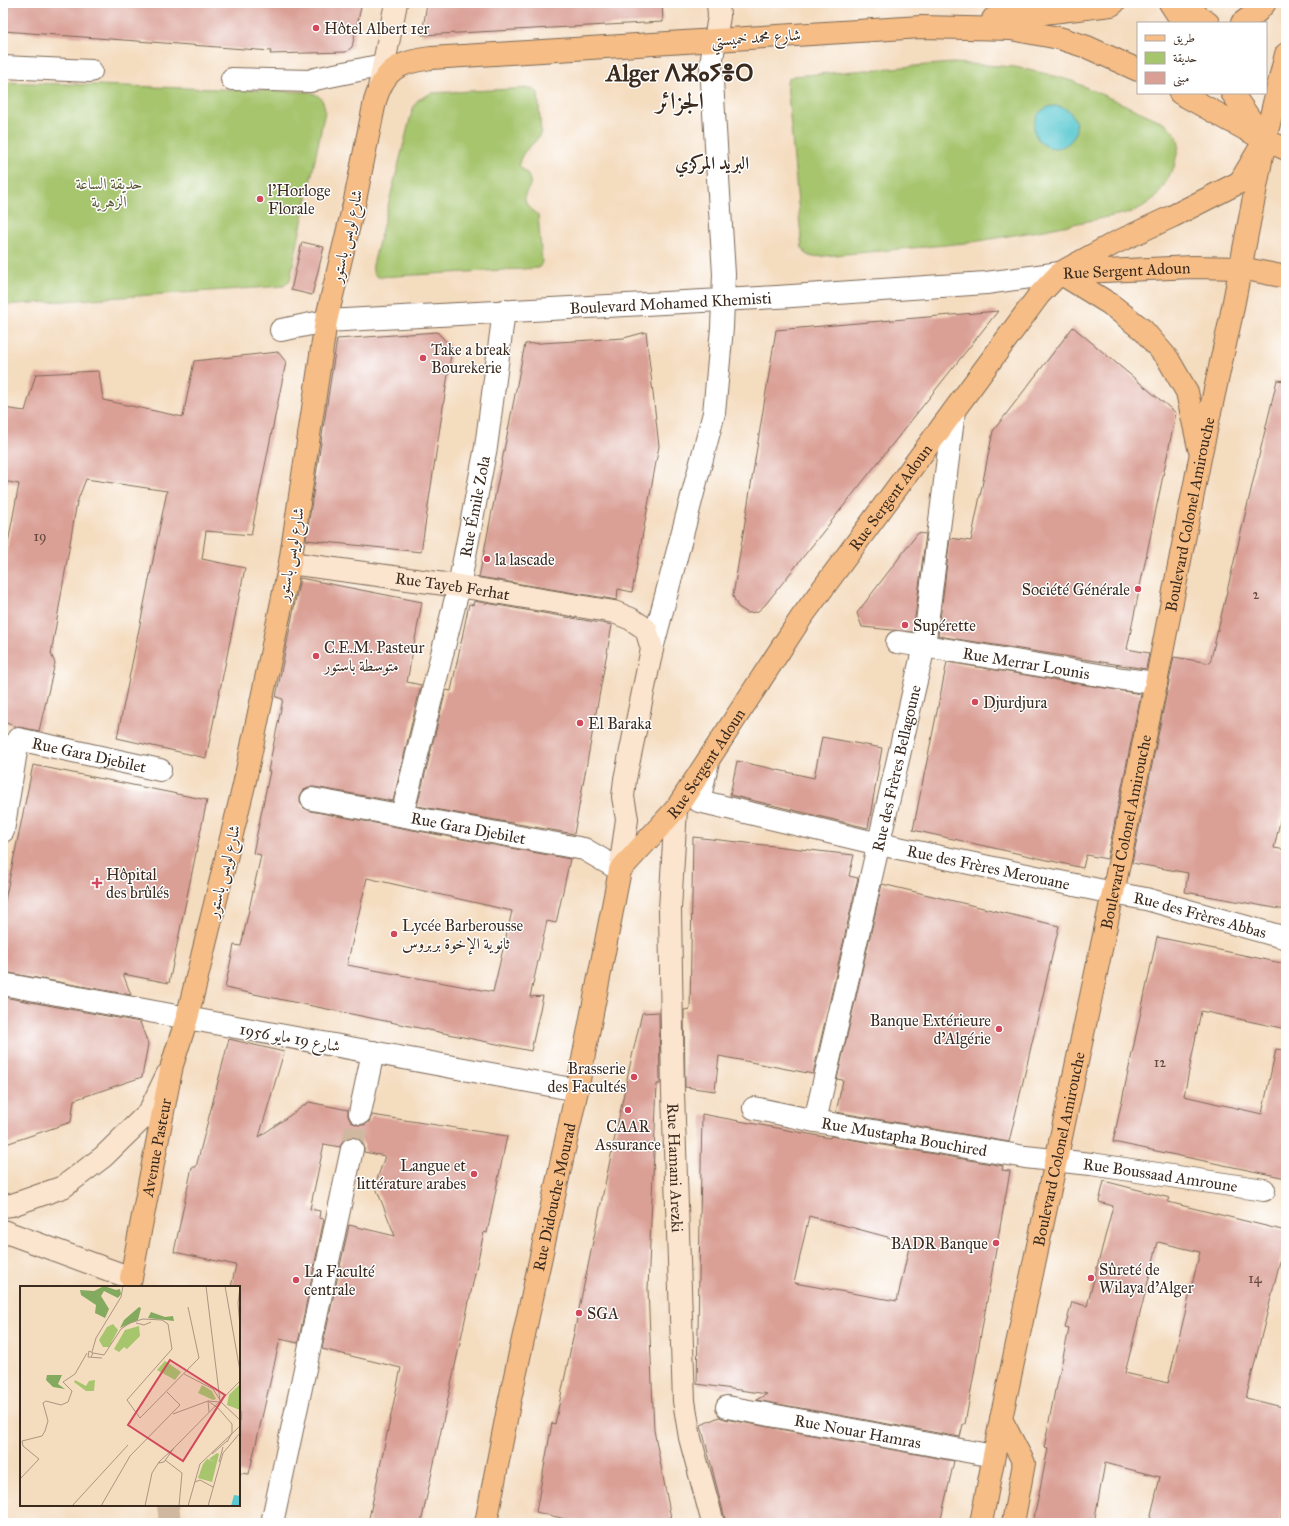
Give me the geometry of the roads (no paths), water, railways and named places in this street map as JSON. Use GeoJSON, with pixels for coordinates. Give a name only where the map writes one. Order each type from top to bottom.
{"type":"FeatureCollection","features":[{"type":"Feature","properties":{"kind":"main road"},"geometry":{"type":"LineString","coordinates":[[379,88],[396,3]]}},
{"type":"Feature","properties":{"kind":"main road"},"geometry":{"type":"LineString","coordinates":[[715,40],[719,16],[718,3]]}},
{"type":"Feature","properties":{"kind":"main road"},"geometry":{"type":"LineString","coordinates":[[921,27],[1111,5],[1114,3]]}},
{"type":"Feature","properties":{"kind":"main road"},"geometry":{"type":"LineString","coordinates":[[1170,3],[1182,22]]}},
{"type":"Feature","properties":{"kind":"main road"},"geometry":{"type":"LineString","coordinates":[[1187,3],[1198,16],[1207,22]]}},
{"type":"Feature","properties":{"kind":"main road"},"geometry":{"type":"LineString","coordinates":[[1243,22],[1257,12],[1265,3]]}},
{"type":"Feature","properties":{"kind":"main road","name":"شارع محمد خميستي"},"geometry":{"type":"LineString","coordinates":[[379,88],[392,70],[407,62],[431,58],[921,27],[1011,29],[1059,38],[1087,47],[1137,70]]}},
{"type":"Feature","properties":{"kind":"main road"},"geometry":{"type":"LineString","coordinates":[[1201,453],[1187,392],[1168,359],[1143,330],[1116,308],[1060,273],[1113,244],[1174,216],[1240,182],[1265,140],[1286,54]]}},
{"type":"Feature","properties":{"kind":"main road","name":"شارع لويس باستور"},"geometry":{"type":"LineString","coordinates":[[187,1018],[244,785],[290,563],[326,321],[355,200],[379,88]]}},
{"type":"Feature","properties":{"kind":"main road"},"geometry":{"type":"LineString","coordinates":[[1182,94],[1265,140],[1286,149]]}},
{"type":"Feature","properties":{"kind":"main road"},"geometry":{"type":"LineString","coordinates":[[1233,94],[1265,140]]}},
{"type":"Feature","properties":{"kind":"main road","name":"Boulevard Colonel Amirouche"},"geometry":{"type":"LineString","coordinates":[[981,1523],[1001,1420],[1113,893],[1201,453],[1241,268],[1265,140]]}},
{"type":"Feature","properties":{"kind":"main road","name":"Rue Sergent Adoun"},"geometry":{"type":"LineString","coordinates":[[620,870],[676,809],[801,618],[1040,295],[1060,273],[1193,268],[1241,268],[1286,277]]}},
{"type":"Feature","properties":{"kind":"main road","name":"Rue Tayeb Ferhat"},"geometry":{"type":"LineString","coordinates":[[290,563],[459,586],[614,612],[631,619],[646,629],[652,649]]}},
{"type":"Feature","properties":{"kind":"main road"},"geometry":{"type":"LineString","coordinates":[[620,870],[627,819],[623,797],[625,778],[652,649]]}},
{"type":"Feature","properties":{"kind":"main road","name":"Rue Hamani Arezki"},"geometry":{"type":"LineString","coordinates":[[676,809],[670,909],[673,1093],[684,1401],[690,1438],[713,1523]]}},
{"type":"Feature","properties":{"kind":"main road","name":"Rue Didouche Mourad"},"geometry":{"type":"LineString","coordinates":[[486,1523],[510,1396],[577,1090],[620,870]]}},
{"type":"Feature","properties":{"kind":"main road","name":"Avenue Pasteur"},"geometry":{"type":"LineString","coordinates":[[3,1231],[132,1278],[172,1065],[187,1018]]}},
{"type":"Feature","properties":{"kind":"main road"},"geometry":{"type":"LineString","coordinates":[[3,1206],[12,1205],[63,1187],[103,1157],[149,1112],[172,1065]]}},
{"type":"Feature","properties":{"kind":"main road"},"geometry":{"type":"LineString","coordinates":[[968,1523],[979,1474],[1001,1420]]}},
{"type":"Feature","properties":{"kind":"main road"},"geometry":{"type":"LineString","coordinates":[[1001,1420],[1024,1463],[1013,1523]]}},
{"type":"Feature","properties":{"kind":"street"},"geometry":{"type":"LineString","coordinates":[[652,649],[714,413],[722,328],[724,274],[711,65],[715,40]]}},
{"type":"Feature","properties":{"kind":"street"},"geometry":{"type":"LineString","coordinates":[[232,79],[310,82],[315,79],[383,65]]}},
{"type":"Feature","properties":{"kind":"street"},"geometry":{"type":"LineString","coordinates":[[3,67],[91,71]]}},
{"type":"Feature","properties":{"kind":"street","name":"Boulevard Mohamed Khemisti"},"geometry":{"type":"LineString","coordinates":[[281,330],[326,321],[723,300],[986,283],[1060,273]]}},
{"type":"Feature","properties":{"kind":"street","name":"Rue Émile Zola"},"geometry":{"type":"LineString","coordinates":[[402,815],[459,586],[486,447],[504,311]]}},
{"type":"Feature","properties":{"kind":"street","name":"Rue des Frères Bellagoune"},"geometry":{"type":"LineString","coordinates":[[815,1121],[924,646],[954,411]]}},
{"type":"Feature","properties":{"kind":"street","name":"Rue Merrar Lounis"},"geometry":{"type":"LineString","coordinates":[[897,642],[1115,678],[1156,683]]}},
{"type":"Feature","properties":{"kind":"street","name":"Rue Gara Djebilet"},"geometry":{"type":"LineString","coordinates":[[3,831],[18,739],[160,770]]}},
{"type":"Feature","properties":{"kind":"street","name":"Rue des Frères Merouane"},"geometry":{"type":"LineString","coordinates":[[709,757],[699,801],[879,844],[1113,893]]}},
{"type":"Feature","properties":{"kind":"street","name":"Rue Gara Djebilet"},"geometry":{"type":"LineString","coordinates":[[312,799],[584,849],[620,870]]}},
{"type":"Feature","properties":{"kind":"street","name":"Rue des Frères Abbas"},"geometry":{"type":"LineString","coordinates":[[1113,893],[1146,899],[1286,938]]}},
{"type":"Feature","properties":{"kind":"street","name":"شارع 19 مايو 1956"},"geometry":{"type":"LineString","coordinates":[[3,984],[577,1090]]}},
{"type":"Feature","properties":{"kind":"street"},"geometry":{"type":"LineString","coordinates":[[360,1113],[374,1052]]}},
{"type":"Feature","properties":{"kind":"street","name":"Rue Mustapha Bouchired"},"geometry":{"type":"LineString","coordinates":[[754,1108],[815,1121],[1025,1157],[1056,1160]]}},
{"type":"Feature","properties":{"kind":"street"},"geometry":{"type":"LineString","coordinates":[[272,1523],[352,1149]]}},
{"type":"Feature","properties":{"kind":"street","name":"Rue Boussaad Amroune"},"geometry":{"type":"LineString","coordinates":[[1056,1160],[1264,1190]]}},
{"type":"Feature","properties":{"kind":"street","name":"Rue Nouar Hamras"},"geometry":{"type":"LineString","coordinates":[[727,1408],[988,1455]]}},
{"type":"Feature","properties":{"kind":"water"},"geometry":{"type":"Polygon","coordinates":[[[1051,106],[1059,106],[1067,109],[1073,115],[1076,127],[1073,139],[1067,145],[1059,148],[1051,148],[1043,145],[1037,139],[1034,131],[1034,123],[1037,115],[1043,109],[1051,106]]]}},
{"type":"Feature","properties":{"kind":"tunnel"},"geometry":{"type":"LineString","coordinates":[[352,1149],[360,1113]]}},
{"type":"Feature","properties":{"kind":"tunnel"},"geometry":{"type":"LineString","coordinates":[[168,1506],[170,1523]]}},
{"type":"Feature","properties":{"kind":"place","name":"Hôtel Albert 1er"},"geometry":{"type":"Point","coordinates":[316,28]}},
{"type":"Feature","properties":{"kind":"place","name":"l'Horloge Florale"},"geometry":{"type":"Point","coordinates":[260,199]}},
{"type":"Feature","properties":{"kind":"place","name":"Take a break Bourekerie"},"geometry":{"type":"Point","coordinates":[423,358]}},
{"type":"Feature","properties":{"kind":"place","name":"la lascade"},"geometry":{"type":"Point","coordinates":[487,559]}},
{"type":"Feature","properties":{"kind":"place","name":"Société Générale"},"geometry":{"type":"Point","coordinates":[1138,589]}},
{"type":"Feature","properties":{"kind":"place","name":"Supérette"},"geometry":{"type":"Point","coordinates":[905,625]}},
{"type":"Feature","properties":{"kind":"place","name":"C.E.M. Pasteur متوسطة باستور"},"geometry":{"type":"Point","coordinates":[316,656]}},
{"type":"Feature","properties":{"kind":"place","name":"Djurdjura"},"geometry":{"type":"Point","coordinates":[975,702]}},
{"type":"Feature","properties":{"kind":"place","name":"El Baraka"},"geometry":{"type":"Point","coordinates":[580,723]}},
{"type":"Feature","properties":{"kind":"place","name":"Hôpital des brûlés"},"geometry":{"type":"Point","coordinates":[97,883]}},
{"type":"Feature","properties":{"kind":"place","name":"Lycée Barberousse ثانوية الإخوة بربروس"},"geometry":{"type":"Point","coordinates":[394,934]}},
{"type":"Feature","properties":{"kind":"place","name":"Banque Extérieure d'Algérie"},"geometry":{"type":"Point","coordinates":[999,1029]}},
{"type":"Feature","properties":{"kind":"place","name":"Brasserie des Facultés"},"geometry":{"type":"Point","coordinates":[634,1077]}},
{"type":"Feature","properties":{"kind":"place","name":"CAAR Assurance"},"geometry":{"type":"Point","coordinates":[628,1110]}},
{"type":"Feature","properties":{"kind":"place","name":"Langue et littérature arabes"},"geometry":{"type":"Point","coordinates":[474,1174]}},
{"type":"Feature","properties":{"kind":"place","name":"BADR Banque"},"geometry":{"type":"Point","coordinates":[996,1243]}},
{"type":"Feature","properties":{"kind":"place","name":"Sûreté de Wilaya d'Alger"},"geometry":{"type":"Point","coordinates":[1091,1278]}},
{"type":"Feature","properties":{"kind":"place","name":"La Faculté centrale"},"geometry":{"type":"Point","coordinates":[296,1280]}},
{"type":"Feature","properties":{"kind":"place","name":"SGA"},"geometry":{"type":"Point","coordinates":[579,1313]}},
{"type":"Feature","properties":{"kind":"district","name":"Alger ⴷⵣⴰⵢⴻⵔ الجزائر"},"geometry":{"type":"Point","coordinates":[680,87]}},
{"type":"Feature","properties":{"kind":"district","name":"البريد المركزي"},"geometry":{"type":"Point","coordinates":[712,163]}},
{"type":"Feature","properties":{"kind":"park label","name":"حديقة الساعة الزهرية"},"geometry":{"type":"Point","coordinates":[109,192]}}]}
